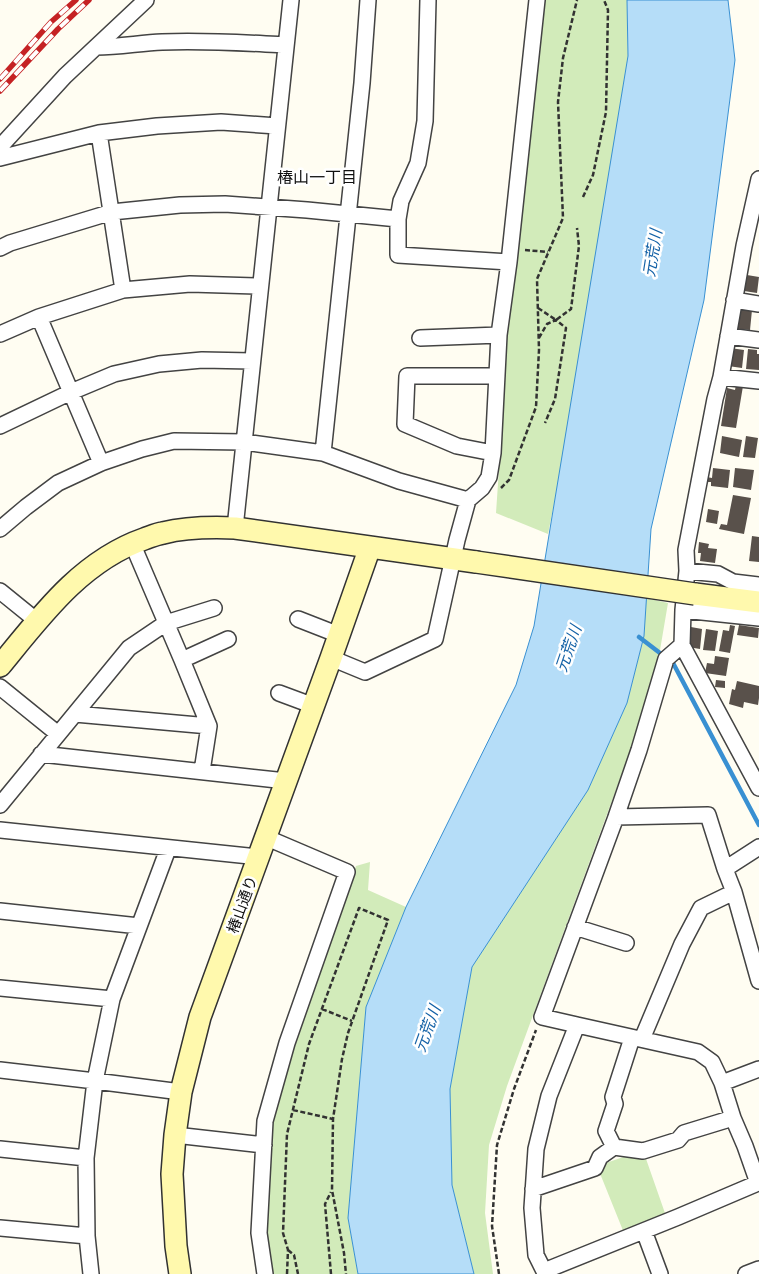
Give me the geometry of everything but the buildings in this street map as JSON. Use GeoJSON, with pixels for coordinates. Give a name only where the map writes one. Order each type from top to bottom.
{"type":"FeatureCollection","features":[{"type":"Feature","properties":{"kind":"street"},"geometry":{"type":"LineString","coordinates":[[0,147],[65,76],[146,0]]}},
{"type":"Feature","properties":{"kind":"street"},"geometry":{"type":"LineString","coordinates":[[235,528],[291,0]]}},
{"type":"Feature","properties":{"kind":"street"},"geometry":{"type":"LineString","coordinates":[[323,453],[362,83],[368,0]]}},
{"type":"Feature","properties":{"kind":"street"},"geometry":{"type":"LineString","coordinates":[[428,0],[425,121],[418,163],[401,200],[398,219],[398,255],[510,255]]}},
{"type":"Feature","properties":{"kind":"street"},"geometry":{"type":"LineString","coordinates":[[331,658],[365,672],[435,639],[452,558],[468,500],[482,488],[489,476],[493,453],[499,335],[510,255],[537,0]]}},
{"type":"Feature","properties":{"kind":"street"},"geometry":{"type":"LineString","coordinates":[[97,47],[163,42],[221,41],[286,45]]}},
{"type":"Feature","properties":{"kind":"street"},"geometry":{"type":"LineString","coordinates":[[0,158],[99,134],[157,126],[221,122],[277,126]]}},
{"type":"Feature","properties":{"kind":"street"},"geometry":{"type":"LineString","coordinates":[[99,134],[124,290]]}},
{"type":"Feature","properties":{"kind":"street"},"geometry":{"type":"LineString","coordinates":[[759,179],[744,246],[721,377],[715,399],[686,550],[689,602],[682,645],[759,788]]}},
{"type":"Feature","properties":{"kind":"street"},"geometry":{"type":"LineString","coordinates":[[0,248],[10,243],[112,212],[180,206],[216,204],[269,207],[398,219]]}},
{"type":"Feature","properties":{"kind":"street"},"geometry":{"type":"LineString","coordinates":[[0,334],[39,317],[124,290],[190,284],[260,286]]}},
{"type":"Feature","properties":{"kind":"street"},"geometry":{"type":"LineString","coordinates":[[734,300],[759,304]]}},
{"type":"Feature","properties":{"kind":"street"},"geometry":{"type":"LineString","coordinates":[[39,317],[101,463]]}},
{"type":"Feature","properties":{"kind":"street"},"geometry":{"type":"LineString","coordinates":[[420,338],[499,335]]}},
{"type":"Feature","properties":{"kind":"street"},"geometry":{"type":"LineString","coordinates":[[728,336],[759,340]]}},
{"type":"Feature","properties":{"kind":"street"},"geometry":{"type":"LineString","coordinates":[[0,426],[114,374],[159,364],[202,360],[252,361]]}},
{"type":"Feature","properties":{"kind":"street"},"geometry":{"type":"LineString","coordinates":[[493,453],[457,446],[405,424],[407,376],[497,376]]}},
{"type":"Feature","properties":{"kind":"street"},"geometry":{"type":"LineString","coordinates":[[721,377],[759,381]]}},
{"type":"Feature","properties":{"kind":"street"},"geometry":{"type":"LineString","coordinates":[[0,529],[58,483],[101,463],[142,449],[174,441],[244,442],[323,453],[399,481],[468,500]]}},
{"type":"Feature","properties":{"kind":"street"},"geometry":{"type":"LineString","coordinates":[[0,666],[59,596],[93,566],[113,552],[161,533],[209,527],[235,528],[452,558],[689,602],[759,618]]}},
{"type":"Feature","properties":{"kind":"street"},"geometry":{"type":"LineString","coordinates":[[132,543],[208,726],[202,771]]}},
{"type":"Feature","properties":{"kind":"street","name":"椿山通り"},"geometry":{"type":"LineString","coordinates":[[180,1274],[176,1246],[172,1174],[175,1135],[181,1092],[200,1017],[264,837],[314,706],[370,546]]}},
{"type":"Feature","properties":{"kind":"street"},"geometry":{"type":"LineString","coordinates":[[687,571],[718,574],[733,582],[759,585]]}},
{"type":"Feature","properties":{"kind":"street"},"geometry":{"type":"LineString","coordinates":[[0,591],[37,621]]}},
{"type":"Feature","properties":{"kind":"street"},"geometry":{"type":"LineString","coordinates":[[689,602],[759,602]]}},
{"type":"Feature","properties":{"kind":"street"},"geometry":{"type":"LineString","coordinates":[[0,805],[129,648],[166,623],[214,608]]}},
{"type":"Feature","properties":{"kind":"street"},"geometry":{"type":"LineString","coordinates":[[298,619],[339,635]]}},
{"type":"Feature","properties":{"kind":"street"},"geometry":{"type":"LineString","coordinates":[[182,660],[228,639]]}},
{"type":"Feature","properties":{"kind":"street"},"geometry":{"type":"LineString","coordinates":[[577,1025],[549,1096],[536,1149],[532,1208],[536,1255],[544,1271],[758,1183],[733,1118],[722,1083],[712,1062],[698,1052],[542,1017],[616,817],[639,750],[666,660],[682,645]]}},
{"type":"Feature","properties":{"kind":"street"},"geometry":{"type":"LineString","coordinates":[[0,687],[58,734]]}},
{"type":"Feature","properties":{"kind":"street"},"geometry":{"type":"LineString","coordinates":[[279,693],[314,706]]}},
{"type":"Feature","properties":{"kind":"street"},"geometry":{"type":"LineString","coordinates":[[75,714],[208,726]]}},
{"type":"Feature","properties":{"kind":"street"},"geometry":{"type":"LineString","coordinates":[[42,754],[286,781]]}},
{"type":"Feature","properties":{"kind":"street"},"geometry":{"type":"LineString","coordinates":[[616,817],[708,815],[734,892],[759,981]]}},
{"type":"Feature","properties":{"kind":"street"},"geometry":{"type":"LineString","coordinates":[[0,830],[258,857]]}},
{"type":"Feature","properties":{"kind":"street"},"geometry":{"type":"LineString","coordinates":[[264,837],[347,872],[287,1043],[265,1121],[258,1233],[265,1274]]}},
{"type":"Feature","properties":{"kind":"street"},"geometry":{"type":"LineString","coordinates":[[725,870],[759,847]]}},
{"type":"Feature","properties":{"kind":"street"},"geometry":{"type":"LineString","coordinates":[[91,1274],[87,1236],[86,1158],[95,1081],[112,999],[168,849]]}},
{"type":"Feature","properties":{"kind":"street"},"geometry":{"type":"LineString","coordinates":[[614,1147],[606,1131],[615,1104],[613,1097],[637,1038],[701,908],[734,892]]}},
{"type":"Feature","properties":{"kind":"street"},"geometry":{"type":"LineString","coordinates":[[0,911],[138,926]]}},
{"type":"Feature","properties":{"kind":"street"},"geometry":{"type":"LineString","coordinates":[[575,927],[626,943]]}},
{"type":"Feature","properties":{"kind":"street"},"geometry":{"type":"LineString","coordinates":[[0,988],[112,999]]}},
{"type":"Feature","properties":{"kind":"street"},"geometry":{"type":"LineString","coordinates":[[722,1083],[759,1069]]}},
{"type":"Feature","properties":{"kind":"street"},"geometry":{"type":"LineString","coordinates":[[0,1070],[181,1092]]}},
{"type":"Feature","properties":{"kind":"street"},"geometry":{"type":"LineString","coordinates":[[533,1189],[594,1168],[600,1158],[614,1147],[643,1151],[678,1140],[684,1133],[733,1118]]}},
{"type":"Feature","properties":{"kind":"street"},"geometry":{"type":"LineString","coordinates":[[175,1135],[264,1145]]}},
{"type":"Feature","properties":{"kind":"street"},"geometry":{"type":"LineString","coordinates":[[0,1149],[86,1158]]}},
{"type":"Feature","properties":{"kind":"street"},"geometry":{"type":"LineString","coordinates":[[0,1228],[87,1236]]}},
{"type":"Feature","properties":{"kind":"street"},"geometry":{"type":"LineString","coordinates":[[644,1231],[660,1274]]}},
{"type":"Feature","properties":{"kind":"street"},"geometry":{"type":"LineString","coordinates":[[746,1274],[759,1269]]}},
{"type":"Feature","properties":{"kind":"path"},"geometry":{"type":"LineString","coordinates":[[501,488],[510,480],[536,407],[539,339],[537,279],[563,218],[558,102],[563,58],[577,0]]}},
{"type":"Feature","properties":{"kind":"path"},"geometry":{"type":"LineString","coordinates":[[583,197],[592,175],[606,112],[608,10],[604,0]]}},
{"type":"Feature","properties":{"kind":"path"},"geometry":{"type":"LineString","coordinates":[[539,339],[546,324],[556,320],[571,309],[579,246],[577,228]]}},
{"type":"Feature","properties":{"kind":"path"},"geometry":{"type":"LineString","coordinates":[[510,255],[548,252]]}},
{"type":"Feature","properties":{"kind":"path"},"geometry":{"type":"LineString","coordinates":[[538,308],[566,328],[555,399],[545,423]]}},
{"type":"Feature","properties":{"kind":"path"},"geometry":{"type":"LineString","coordinates":[[287,1274],[288,1250],[283,1233],[287,1134],[309,1044],[359,908],[388,920],[348,1033],[333,1120],[332,1190],[346,1274]]}},
{"type":"Feature","properties":{"kind":"path"},"geometry":{"type":"LineString","coordinates":[[322,1009],[352,1021]]}},
{"type":"Feature","properties":{"kind":"path"},"geometry":{"type":"LineString","coordinates":[[499,1274],[492,1226],[496,1145],[514,1089],[542,1017]]}},
{"type":"Feature","properties":{"kind":"path"},"geometry":{"type":"LineString","coordinates":[[293,1110],[333,1120]]}},
{"type":"Feature","properties":{"kind":"path"},"geometry":{"type":"LineString","coordinates":[[331,1274],[325,1204],[332,1190]]}},
{"type":"Feature","properties":{"kind":"path"},"geometry":{"type":"LineString","coordinates":[[288,1250],[294,1256],[298,1274]]}},
{"type":"Feature","properties":{"kind":"green space"},"geometry":{"type":"Polygon","coordinates":[[[543,0],[627,0],[628,56],[573,409],[548,534],[496,513],[506,366],[507,318],[543,0]]]}},
{"type":"Feature","properties":{"kind":"green space"},"geometry":{"type":"Polygon","coordinates":[[[646,598],[668,603],[659,656],[631,749],[507,1086],[489,1145],[485,1213],[493,1274],[474,1274],[452,1185],[450,1089],[472,967],[588,790],[627,703],[644,636],[646,598]]]}},
{"type":"Feature","properties":{"kind":"green space"},"geometry":{"type":"Polygon","coordinates":[[[370,862],[368,890],[406,907],[366,1007],[348,1218],[358,1274],[272,1274],[266,1224],[270,1133],[288,1056],[356,866],[370,862]]]}},
{"type":"Feature","properties":{"kind":"green space"},"geometry":{"type":"Polygon","coordinates":[[[632,1154],[645,1156],[666,1216],[624,1233],[599,1171],[606,1163],[632,1154]]]}},
{"type":"Feature","properties":{"kind":"water","name":"元荒川"},"geometry":{"type":"Polygon","coordinates":[[[627,0],[728,0],[735,60],[704,300],[651,529],[644,636],[627,703],[588,790],[472,967],[450,1089],[452,1185],[474,1274],[358,1274],[348,1218],[366,1007],[406,907],[516,685],[534,626],[628,56],[627,0]]]}},
{"type":"Feature","properties":{"kind":"waterway"},"geometry":{"type":"LineString","coordinates":[[639,637],[673,663],[759,825]]}},
{"type":"Feature","properties":{"kind":"railway"},"geometry":{"type":"LineString","coordinates":[[0,79],[51,22],[76,0]]}},
{"type":"Feature","properties":{"kind":"railway"},"geometry":{"type":"LineString","coordinates":[[0,91],[58,29],[89,0]]}},
{"type":"Feature","properties":{"kind":"district","name":"椿山一丁目"},"geometry":{"type":"Point","coordinates":[317,176]}}]}
